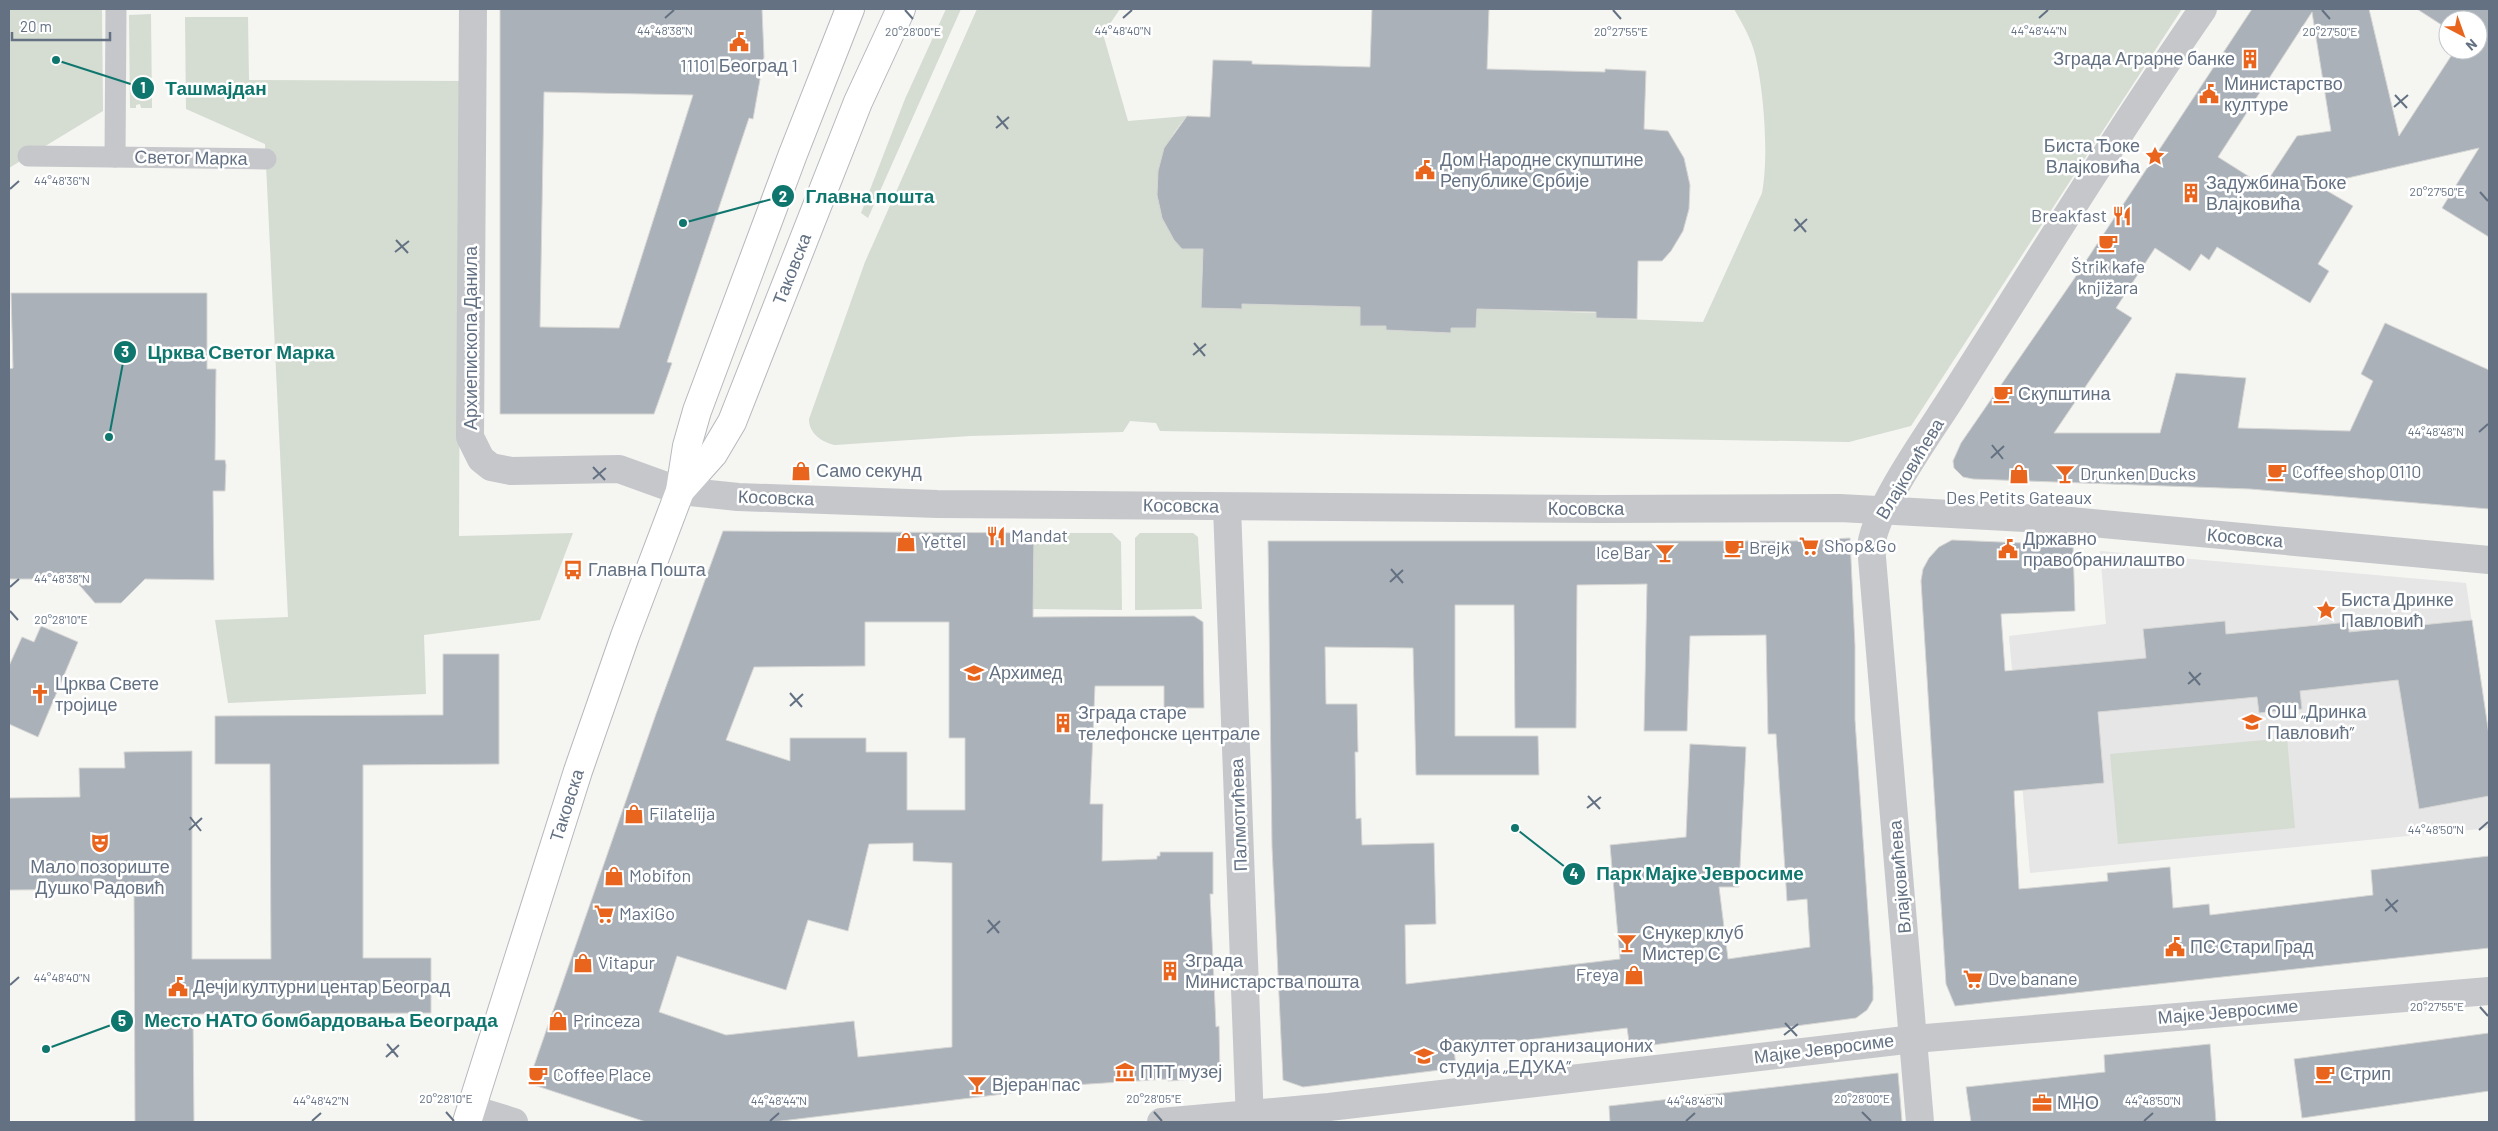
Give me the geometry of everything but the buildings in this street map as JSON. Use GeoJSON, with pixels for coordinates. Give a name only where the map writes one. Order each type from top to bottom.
{"type":"FeatureCollection","features":[{"type":"Feature","properties":{"kind":"main road","name":"Таковска"},"geometry":{"type":"LineString","coordinates":[[470,1116],[578,771],[625,636],[680,491],[687,446],[698,411],[793,154],[850,9]]}},
{"type":"Feature","properties":{"kind":"main road","name":"Таковска"},"geometry":{"type":"LineString","coordinates":[[680,491],[713,454],[732,422],[855,110],[900,9]]}},
{"type":"Feature","properties":{"kind":"street","name":"Светог Марка"},"geometry":{"type":"LineString","coordinates":[[115,157],[116,9]]}},
{"type":"Feature","properties":{"kind":"street","name":"Архиепископа Данила"},"geometry":{"type":"LineString","coordinates":[[473,9],[470,437],[474,448],[481,459],[491,467],[511,471],[619,469],[680,491]]}},
{"type":"Feature","properties":{"kind":"street","name":"Влајковићева"},"geometry":{"type":"LineString","coordinates":[[1920,1122],[1871,546],[1872,534],[1883,511],[2141,99],[2203,9]]}},
{"type":"Feature","properties":{"kind":"street","name":"Светог Марка"},"geometry":{"type":"LineString","coordinates":[[28,156],[266,159]]}},
{"type":"Feature","properties":{"kind":"street","name":"Косовска"},"geometry":{"type":"LineString","coordinates":[[680,491],[738,497],[937,504],[1227,507],[1840,508],[2060,520],[2488,567]]}},
{"type":"Feature","properties":{"kind":"street","name":"Палмотићева"},"geometry":{"type":"LineString","coordinates":[[1227,507],[1250,1118]]}},
{"type":"Feature","properties":{"kind":"street","name":"Мајке Јевросиме"},"geometry":{"type":"LineString","coordinates":[[1161,1122],[1250,1118],[1914,1039],[2489,991]]}},
{"type":"Feature","properties":{"kind":"street"},"geometry":{"type":"LineString","coordinates":[[470,1116],[514,1122]]}},
{"type":"Feature","properties":{"kind":"shaded area"},"geometry":{"type":"Polygon","coordinates":[[[9,9],[102,9],[103,111],[9,168],[9,9]]]}},
{"type":"Feature","properties":{"kind":"shaded area"},"geometry":{"type":"Polygon","coordinates":[[[946,9],[961,9],[868,218],[861,213],[905,99],[946,9]]]}},
{"type":"Feature","properties":{"kind":"shaded area"},"geometry":{"type":"Polygon","coordinates":[[[977,9],[1120,9],[1103,34],[1128,121],[1187,116],[1175,131],[1160,165],[1158,199],[1170,233],[1182,249],[1207,249],[1202,268],[1201,308],[1242,309],[1242,304],[1360,307],[1360,326],[1386,326],[1386,330],[1450,333],[1451,328],[1476,328],[1477,309],[1596,313],[1596,318],[1703,322],[1762,193],[1764,178],[1765,124],[1758,69],[1751,42],[1734,9],[2182,9],[1911,426],[1849,442],[1160,431],[1156,423],[1130,421],[1123,432],[970,436],[830,444],[814,433],[809,419],[865,262],[977,9]]]}},
{"type":"Feature","properties":{"kind":"shaded area"},"geometry":{"type":"Polygon","coordinates":[[[151,14],[152,108],[141,108],[140,104],[136,105],[136,108],[130,108],[129,15],[151,14]]]}},
{"type":"Feature","properties":{"kind":"shaded area"},"geometry":{"type":"Polygon","coordinates":[[[185,17],[248,17],[249,80],[461,81],[459,536],[573,533],[540,620],[424,635],[426,694],[228,703],[215,620],[288,617],[265,144],[186,109],[185,17]]]}},
{"type":"Feature","properties":{"kind":"shaded area"},"geometry":{"type":"Polygon","coordinates":[[[1034,533],[1112,533],[1121,542],[1122,610],[1033,609],[1034,533]]]}},
{"type":"Feature","properties":{"kind":"shaded area"},"geometry":{"type":"Polygon","coordinates":[[[1140,533],[1193,533],[1198,537],[1202,609],[1135,610],[1135,538],[1140,533]]]}},
{"type":"Feature","properties":{"kind":"shaded area","name":"ОШ „Дринка Павловић”"},"geometry":{"type":"Polygon","coordinates":[[[2100,551],[2466,583],[2489,735],[2489,828],[2030,873],[2009,636],[2106,624],[2100,551]]]}},
{"type":"Feature","properties":{"kind":"shaded area"},"geometry":{"type":"Polygon","coordinates":[[[2287,738],[2295,828],[2118,844],[2110,754],[2287,738]]]}},
{"type":"Feature","properties":{"kind":"place","name":"11101 Београд 1"},"geometry":{"type":"Point","coordinates":[739,42]}},
{"type":"Feature","properties":{"kind":"place","name":"Зграда Аграрне банке"},"geometry":{"type":"Point","coordinates":[2250,59]}},
{"type":"Feature","properties":{"kind":"place","name":"Ташмајдан"},"geometry":{"type":"Point","coordinates":[56,60]}},
{"type":"Feature","properties":{"kind":"place","name":"Министарство културе"},"geometry":{"type":"Point","coordinates":[2209,94]}},
{"type":"Feature","properties":{"kind":"place","name":"Биста Ђоке Влајковића"},"geometry":{"type":"Point","coordinates":[2155,156]}},
{"type":"Feature","properties":{"kind":"place","name":"Дом Народне скупштине Републике Србије"},"geometry":{"type":"Point","coordinates":[1425,170]}},
{"type":"Feature","properties":{"kind":"place","name":"Задужбина Ђоке Влајковића"},"geometry":{"type":"Point","coordinates":[2191,193]}},
{"type":"Feature","properties":{"kind":"place","name":"Breakfast"},"geometry":{"type":"Point","coordinates":[2122,216]}},
{"type":"Feature","properties":{"kind":"place","name":"Главна пошта"},"geometry":{"type":"Point","coordinates":[683,223]}},
{"type":"Feature","properties":{"kind":"place","name":"Štrik kafe knjižara"},"geometry":{"type":"Point","coordinates":[2108,243]}},
{"type":"Feature","properties":{"kind":"place","name":"Скупштина"},"geometry":{"type":"Point","coordinates":[2003,394]}},
{"type":"Feature","properties":{"kind":"place","name":"Црква Светог Марка"},"geometry":{"type":"Point","coordinates":[109,437]}},
{"type":"Feature","properties":{"kind":"place","name":"Само секунд"},"geometry":{"type":"Point","coordinates":[801,471]}},
{"type":"Feature","properties":{"kind":"place","name":"Coffee shop 0110"},"geometry":{"type":"Point","coordinates":[2277,472]}},
{"type":"Feature","properties":{"kind":"place","name":"Des Petits Gateaux"},"geometry":{"type":"Point","coordinates":[2019,474]}},
{"type":"Feature","properties":{"kind":"place","name":"Drunken Ducks"},"geometry":{"type":"Point","coordinates":[2065,474]}},
{"type":"Feature","properties":{"kind":"place","name":"Mandat"},"geometry":{"type":"Point","coordinates":[996,536]}},
{"type":"Feature","properties":{"kind":"place","name":"Yettel"},"geometry":{"type":"Point","coordinates":[906,542]}},
{"type":"Feature","properties":{"kind":"place","name":"Shop&Go"},"geometry":{"type":"Point","coordinates":[1809,546]}},
{"type":"Feature","properties":{"kind":"place","name":"Brejk"},"geometry":{"type":"Point","coordinates":[1734,548]}},
{"type":"Feature","properties":{"kind":"place","name":"Државно правобранилаштво"},"geometry":{"type":"Point","coordinates":[2008,549]}},
{"type":"Feature","properties":{"kind":"place","name":"Ice Bar"},"geometry":{"type":"Point","coordinates":[1665,553]}},
{"type":"Feature","properties":{"kind":"place","name":"Главна Пошта"},"geometry":{"type":"Point","coordinates":[573,570]}},
{"type":"Feature","properties":{"kind":"place","name":"Биста Дринке Павловић"},"geometry":{"type":"Point","coordinates":[2326,610]}},
{"type":"Feature","properties":{"kind":"place","name":"Архимед"},"geometry":{"type":"Point","coordinates":[974,673]}},
{"type":"Feature","properties":{"kind":"place","name":"Црква Свете тројице"},"geometry":{"type":"Point","coordinates":[40,694]}},
{"type":"Feature","properties":{"kind":"place","name":"ОШ „Дринка Павловић”"},"geometry":{"type":"Point","coordinates":[2252,722]}},
{"type":"Feature","properties":{"kind":"place","name":"Зграда старе телефонске централе"},"geometry":{"type":"Point","coordinates":[1063,723]}},
{"type":"Feature","properties":{"kind":"place","name":"Filatelija"},"geometry":{"type":"Point","coordinates":[634,814]}},
{"type":"Feature","properties":{"kind":"place","name":"Парк Мајке Јевросиме"},"geometry":{"type":"Point","coordinates":[1515,828]}},
{"type":"Feature","properties":{"kind":"place","name":"Мало позориште Душко Радовић"},"geometry":{"type":"Point","coordinates":[100,843]}},
{"type":"Feature","properties":{"kind":"place","name":"Mobifon"},"geometry":{"type":"Point","coordinates":[614,876]}},
{"type":"Feature","properties":{"kind":"place","name":"MaxiGo"},"geometry":{"type":"Point","coordinates":[604,914]}},
{"type":"Feature","properties":{"kind":"place","name":"Снукер клуб Мистер С"},"geometry":{"type":"Point","coordinates":[1627,943]}},
{"type":"Feature","properties":{"kind":"place","name":"ПС Стари Град"},"geometry":{"type":"Point","coordinates":[2175,947]}},
{"type":"Feature","properties":{"kind":"place","name":"Vitapur"},"geometry":{"type":"Point","coordinates":[583,963]}},
{"type":"Feature","properties":{"kind":"place","name":"Зграда Министарства пошта"},"geometry":{"type":"Point","coordinates":[1170,971]}},
{"type":"Feature","properties":{"kind":"place","name":"Freya"},"geometry":{"type":"Point","coordinates":[1634,975]}},
{"type":"Feature","properties":{"kind":"place","name":"Dve banane"},"geometry":{"type":"Point","coordinates":[1973,979]}},
{"type":"Feature","properties":{"kind":"place","name":"Дечји културни центар Београд"},"geometry":{"type":"Point","coordinates":[178,987]}},
{"type":"Feature","properties":{"kind":"place","name":"Princeza"},"geometry":{"type":"Point","coordinates":[558,1021]}},
{"type":"Feature","properties":{"kind":"place","name":"Место НАТО бомбардовања Београда"},"geometry":{"type":"Point","coordinates":[46,1049]}},
{"type":"Feature","properties":{"kind":"place","name":"Факултет организационих студија „ЕДУКА”"},"geometry":{"type":"Point","coordinates":[1424,1056]}},
{"type":"Feature","properties":{"kind":"place","name":"ПТТ музеј"},"geometry":{"type":"Point","coordinates":[1125,1072]}},
{"type":"Feature","properties":{"kind":"place","name":"Стрип"},"geometry":{"type":"Point","coordinates":[2325,1074]}},
{"type":"Feature","properties":{"kind":"place","name":"Coffee Place"},"geometry":{"type":"Point","coordinates":[538,1075]}},
{"type":"Feature","properties":{"kind":"place","name":"Вјеран пас"},"geometry":{"type":"Point","coordinates":[977,1085]}},
{"type":"Feature","properties":{"kind":"place","name":"МНО"},"geometry":{"type":"Point","coordinates":[2042,1103]}}]}
